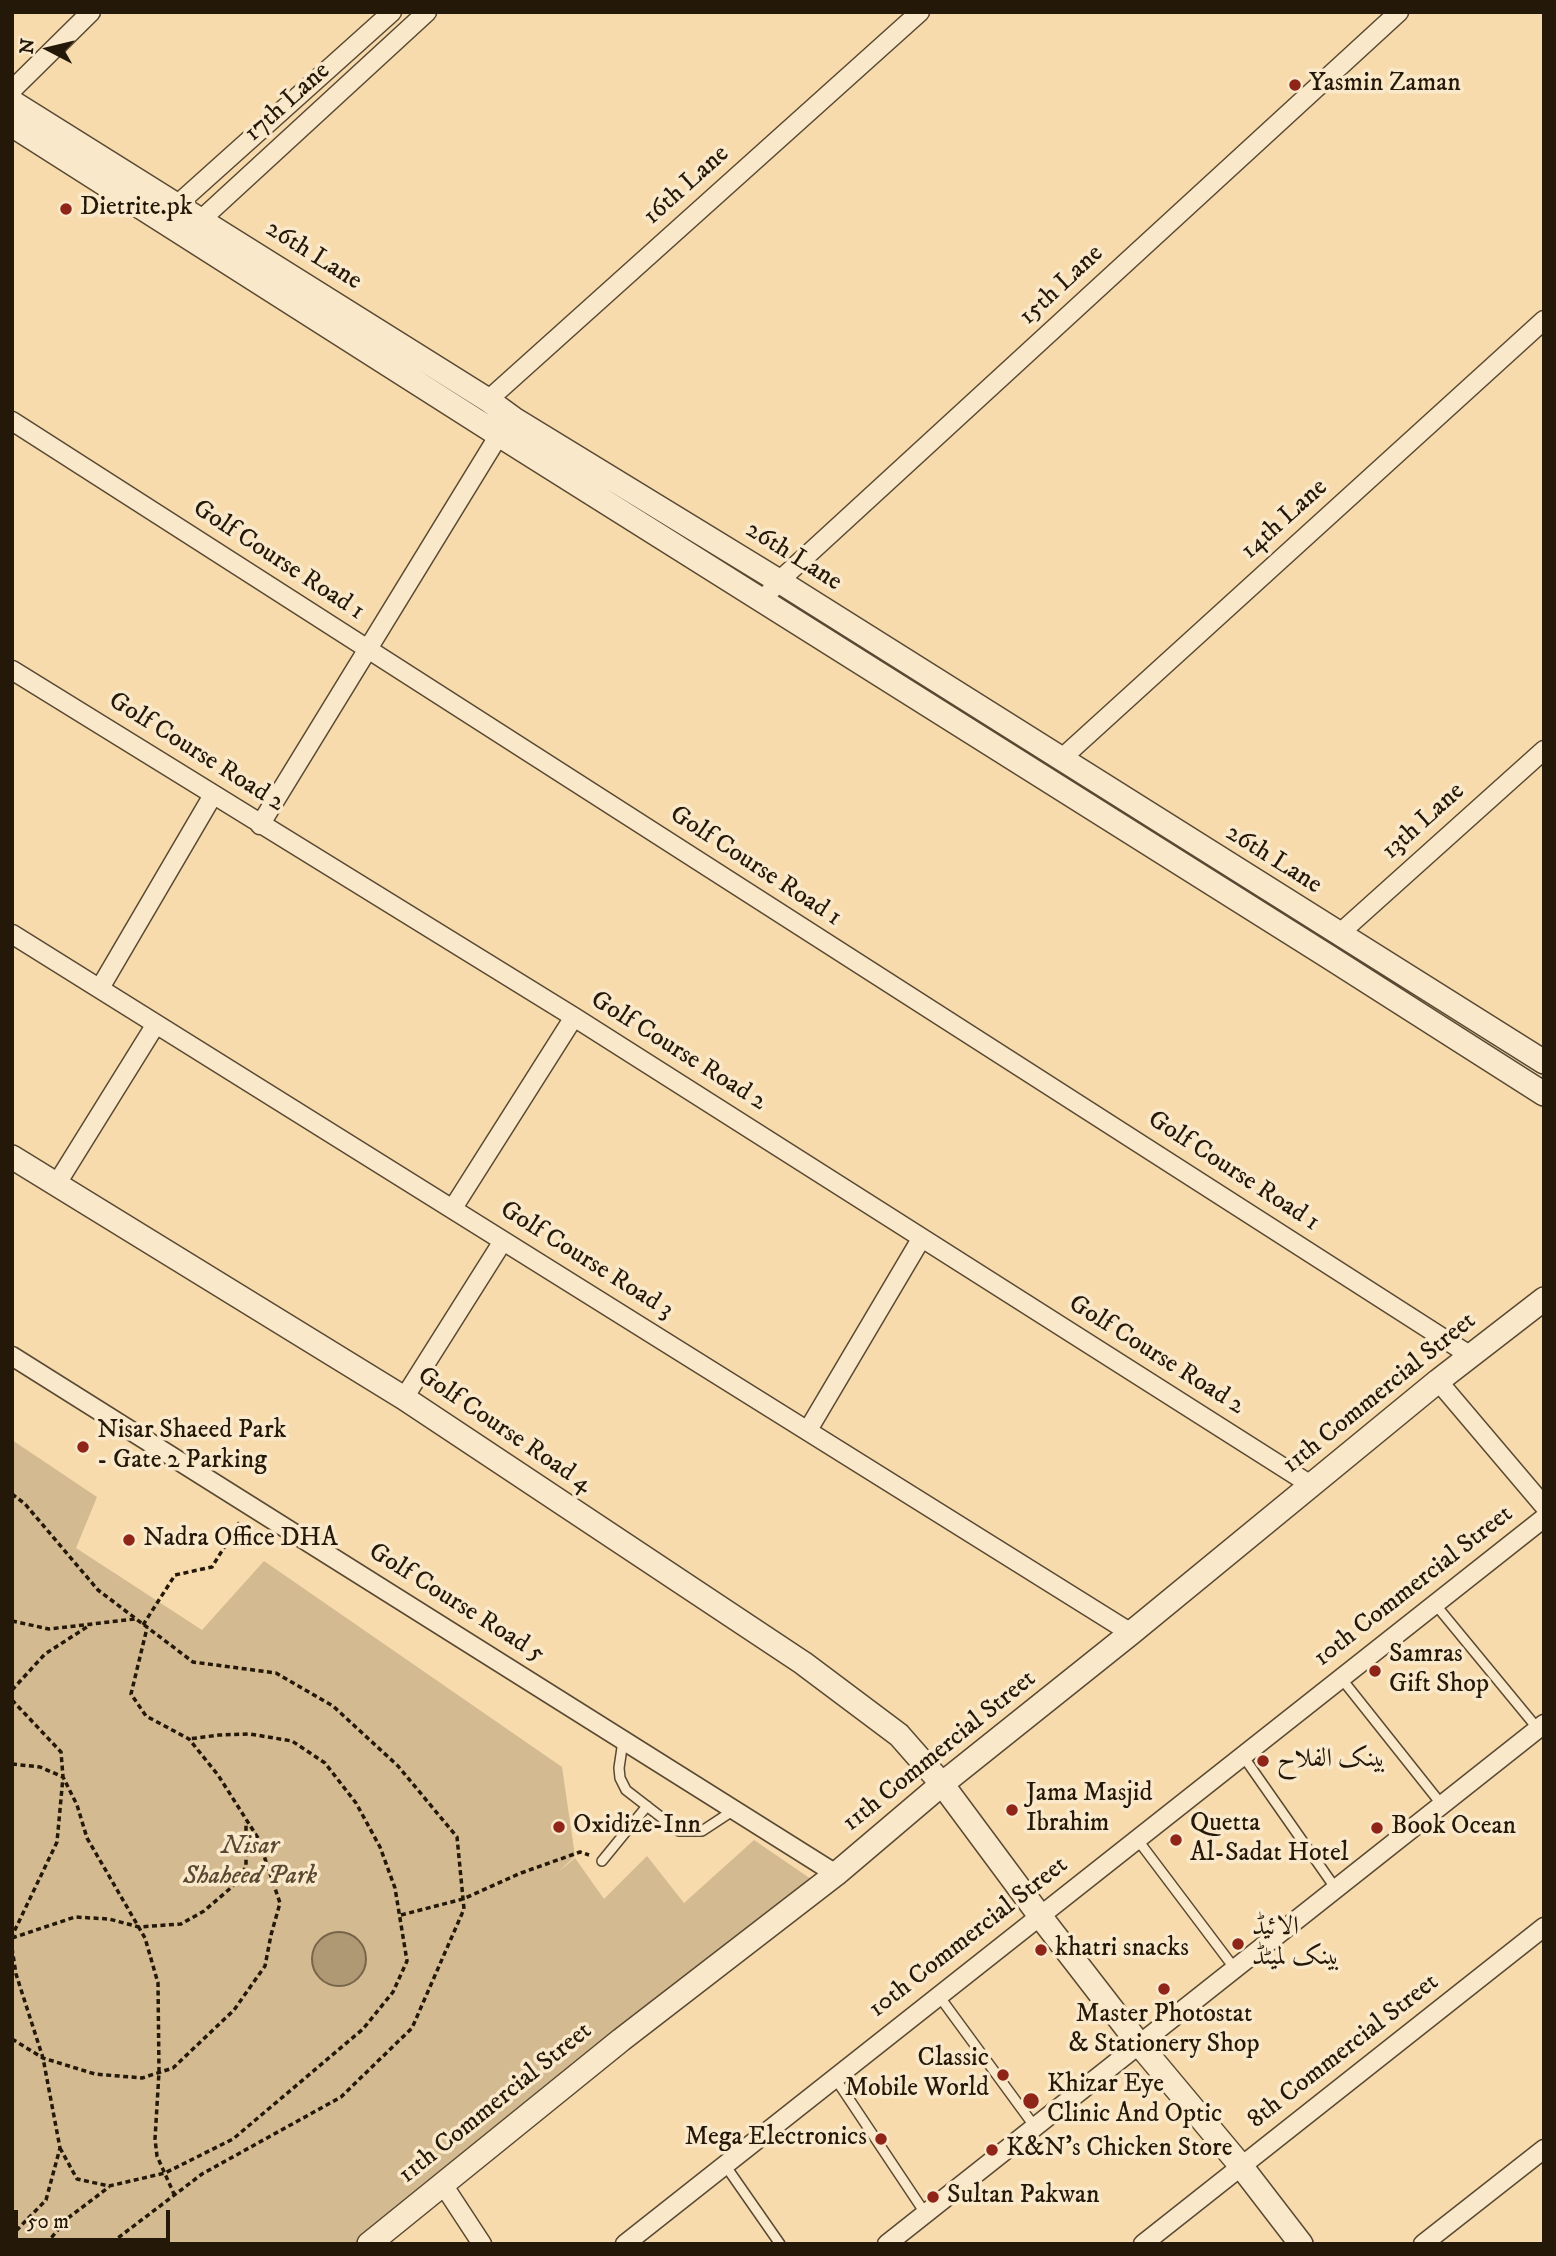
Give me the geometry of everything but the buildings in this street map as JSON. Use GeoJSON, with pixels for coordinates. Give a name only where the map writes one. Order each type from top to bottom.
{"type":"FeatureCollection","features":[{"type":"Feature","properties":{"kind":"street"},"geometry":{"type":"LineString","coordinates":[[12,90],[91,12]]}},
{"type":"Feature","properties":{"kind":"street","name":"17th Lane"},"geometry":{"type":"LineString","coordinates":[[169,212],[392,12]]}},
{"type":"Feature","properties":{"kind":"street","name":"17th Lane"},"geometry":{"type":"LineString","coordinates":[[193,226],[427,12]]}},
{"type":"Feature","properties":{"kind":"street","name":"16th Lane"},"geometry":{"type":"LineString","coordinates":[[488,400],[920,12]]}},
{"type":"Feature","properties":{"kind":"street","name":"15th Lane"},"geometry":{"type":"LineString","coordinates":[[762,601],[779,581],[1399,12]]}},
{"type":"Feature","properties":{"kind":"street","name":"26th Lane"},"geometry":{"type":"LineString","coordinates":[[12,102],[169,212],[488,400],[514,419],[779,581],[1339,934],[1541,1057]]}},
{"type":"Feature","properties":{"kind":"street"},"geometry":{"type":"LineString","coordinates":[[12,125],[169,212]]}},
{"type":"Feature","properties":{"kind":"street"},"geometry":{"type":"LineString","coordinates":[[193,226],[499,435],[1544,1094]]}},
{"type":"Feature","properties":{"kind":"street","name":"14th Lane"},"geometry":{"type":"LineString","coordinates":[[1061,759],[1544,320]]}},
{"type":"Feature","properties":{"kind":"street","name":"Golf Course Road 1"},"geometry":{"type":"LineString","coordinates":[[12,421],[1471,1356]]}},
{"type":"Feature","properties":{"kind":"street"},"geometry":{"type":"LineString","coordinates":[[260,825],[499,435]]}},
{"type":"Feature","properties":{"kind":"street","name":"Golf Course Road 2"},"geometry":{"type":"LineString","coordinates":[[12,670],[574,1017],[1311,1485]]}},
{"type":"Feature","properties":{"kind":"street","name":"13th Lane"},"geometry":{"type":"LineString","coordinates":[[1339,934],[1544,750]]}},
{"type":"Feature","properties":{"kind":"street"},"geometry":{"type":"LineString","coordinates":[[100,988],[213,795]]}},
{"type":"Feature","properties":{"kind":"street","name":"Golf Course Road 3"},"geometry":{"type":"LineString","coordinates":[[12,934],[1131,1633]]}},
{"type":"Feature","properties":{"kind":"street"},"geometry":{"type":"LineString","coordinates":[[453,1208],[574,1017]]}},
{"type":"Feature","properties":{"kind":"street"},"geometry":{"type":"LineString","coordinates":[[56,1185],[156,1024]]}},
{"type":"Feature","properties":{"kind":"street","name":"Golf Course Road 4"},"geometry":{"type":"LineString","coordinates":[[12,1157],[404,1398],[803,1663],[899,1735],[942,1784],[1139,2044],[1241,2166],[1301,2244]]}},
{"type":"Feature","properties":{"kind":"street"},"geometry":{"type":"LineString","coordinates":[[808,1430],[921,1238]]}},
{"type":"Feature","properties":{"kind":"street"},"geometry":{"type":"LineString","coordinates":[[404,1398],[503,1241]]}},
{"type":"Feature","properties":{"kind":"street","name":"11th Commercial Street"},"geometry":{"type":"LineString","coordinates":[[369,2244],[621,2040],[836,1874],[942,1784],[1438,1381],[1544,1299]]}},
{"type":"Feature","properties":{"kind":"street","name":"Golf Course Road 5"},"geometry":{"type":"LineString","coordinates":[[12,1356],[836,1874]]}},
{"type":"Feature","properties":{"kind":"street"},"geometry":{"type":"LineString","coordinates":[[1438,1381],[1544,1506]]}},
{"type":"Feature","properties":{"kind":"street","name":"10th Commercial Street"},"geometry":{"type":"LineString","coordinates":[[628,2243],[1544,1518]]}},
{"type":"Feature","properties":{"kind":"street"},"geometry":{"type":"LineString","coordinates":[[887,2244],[1541,1726]]}},
{"type":"Feature","properties":{"kind":"street","name":"8th Commercial Street"},"geometry":{"type":"LineString","coordinates":[[1143,2244],[1544,1927]]}},
{"type":"Feature","properties":{"kind":"street"},"geometry":{"type":"LineString","coordinates":[[1423,2244],[1544,2149]]}},
{"type":"Feature","properties":{"kind":"street"},"geometry":{"type":"LineString","coordinates":[[442,2183],[482,2244]]}},
{"type":"Feature","properties":{"kind":"lane"},"geometry":{"type":"LineString","coordinates":[[1435,1604],[1541,1726]]}},
{"type":"Feature","properties":{"kind":"lane"},"geometry":{"type":"LineString","coordinates":[[1341,1678],[1442,1805]]}},
{"type":"Feature","properties":{"kind":"lane"},"geometry":{"type":"LineString","coordinates":[[624,1740],[619,1768],[626,1790],[679,1831],[702,1831],[734,1810]]}},
{"type":"Feature","properties":{"kind":"lane"},"geometry":{"type":"LineString","coordinates":[[1243,1756],[1336,1889]]}},
{"type":"Feature","properties":{"kind":"lane"},"geometry":{"type":"LineString","coordinates":[[602,1861],[647,1806]]}},
{"type":"Feature","properties":{"kind":"lane"},"geometry":{"type":"LineString","coordinates":[[1136,1839],[1235,1969]]}},
{"type":"Feature","properties":{"kind":"lane"},"geometry":{"type":"LineString","coordinates":[[939,1996],[1035,2127]]}},
{"type":"Feature","properties":{"kind":"lane"},"geometry":{"type":"LineString","coordinates":[[835,2078],[925,2213]]}},
{"type":"Feature","properties":{"kind":"lane"},"geometry":{"type":"LineString","coordinates":[[725,2165],[780,2244]]}},
{"type":"Feature","properties":{"kind":"path"},"geometry":{"type":"LineString","coordinates":[[12,1494],[25,1504],[97,1591],[192,1662],[276,1673],[333,1706],[398,1766],[457,1837],[464,1909],[412,2028],[341,2097],[202,2174],[110,2244]]}},
{"type":"Feature","properties":{"kind":"path"},"geometry":{"type":"LineString","coordinates":[[12,2039],[43,2058],[95,2074],[142,2078],[173,2068],[234,2010],[265,1966],[280,1903],[258,1838],[218,1776],[189,1739],[146,1716],[131,1694],[145,1626],[175,1575],[212,1567],[251,1506]]}},
{"type":"Feature","properties":{"kind":"path"},"geometry":{"type":"LineString","coordinates":[[12,1621],[49,1629],[135,1619]]}},
{"type":"Feature","properties":{"kind":"path"},"geometry":{"type":"LineString","coordinates":[[12,1690],[44,1654],[92,1624]]}},
{"type":"Feature","properties":{"kind":"path"},"geometry":{"type":"LineString","coordinates":[[12,1700],[61,1752],[63,1777],[57,1842],[12,1937]]}},
{"type":"Feature","properties":{"kind":"path"},"geometry":{"type":"LineString","coordinates":[[46,2244],[68,2218],[110,2186],[165,2173],[233,2139],[363,2029],[393,1992],[407,1961],[395,1888],[380,1847],[356,1803],[325,1763],[292,1741],[250,1734],[189,1739]]}},
{"type":"Feature","properties":{"kind":"path"},"geometry":{"type":"LineString","coordinates":[[12,1765],[40,1767],[63,1777],[77,1805],[87,1838],[145,1938],[158,1983],[159,2072],[155,2139],[157,2156],[174,2194]]}},
{"type":"Feature","properties":{"kind":"path"},"geometry":{"type":"LineString","coordinates":[[12,1937],[75,1917],[109,1919],[139,1927],[181,1924],[204,1911],[233,1886],[246,1867],[246,1820]]}},
{"type":"Feature","properties":{"kind":"path"},"geometry":{"type":"LineString","coordinates":[[401,1915],[463,1899],[521,1873],[580,1852],[602,1861]]}},
{"type":"Feature","properties":{"kind":"path"},"geometry":{"type":"LineString","coordinates":[[12,1948],[16,1974],[43,2058],[60,2148],[77,2179],[110,2186]]}},
{"type":"Feature","properties":{"kind":"path"},"geometry":{"type":"LineString","coordinates":[[12,2235],[46,2200],[60,2148]]}},
{"type":"Feature","properties":{"kind":"green space","name":"Nisar Shaheed Park"},"geometry":{"type":"Polygon","coordinates":[[[12,1440],[97,1497],[76,1548],[202,1630],[264,1561],[562,1767],[575,1856],[558,1872],[575,1858],[604,1899],[647,1856],[684,1903],[754,1840],[811,1879],[354,2244],[12,2244],[12,1440]]]}},
{"type":"Feature","properties":{"kind":"shaded area"},"geometry":{"type":"Polygon","coordinates":[[[339,1932],[358,1940],[366,1959],[358,1978],[339,1986],[320,1978],[312,1959],[320,1940],[339,1932]]]}},
{"type":"Feature","properties":{"kind":"place","name":"Yasmin Zaman"},"geometry":{"type":"Point","coordinates":[1295,85]}},
{"type":"Feature","properties":{"kind":"place","name":"Dietrite.pk"},"geometry":{"type":"Point","coordinates":[66,209]}},
{"type":"Feature","properties":{"kind":"place","name":"Nisar Shaeed Park - Gate 2 Parking"},"geometry":{"type":"Point","coordinates":[83,1447]}},
{"type":"Feature","properties":{"kind":"place","name":"Nadra Office DHA"},"geometry":{"type":"Point","coordinates":[129,1540]}},
{"type":"Feature","properties":{"kind":"place","name":"Samras Gift Shop"},"geometry":{"type":"Point","coordinates":[1375,1671]}},
{"type":"Feature","properties":{"kind":"place","name":"بینک الفلاح"},"geometry":{"type":"Point","coordinates":[1263,1761]}},
{"type":"Feature","properties":{"kind":"place","name":"Jama Masjid Ibrahim"},"geometry":{"type":"Point","coordinates":[1012,1810]}},
{"type":"Feature","properties":{"kind":"place","name":"Oxidize-Inn"},"geometry":{"type":"Point","coordinates":[559,1827]}},
{"type":"Feature","properties":{"kind":"place","name":"Book Ocean"},"geometry":{"type":"Point","coordinates":[1377,1828]}},
{"type":"Feature","properties":{"kind":"place","name":"Quetta Al-Sadat Hotel"},"geometry":{"type":"Point","coordinates":[1176,1840]}},
{"type":"Feature","properties":{"kind":"place","name":"الائیڈ بینک لمیٹڈ"},"geometry":{"type":"Point","coordinates":[1238,1944]}},
{"type":"Feature","properties":{"kind":"place","name":"khatri snacks"},"geometry":{"type":"Point","coordinates":[1041,1950]}},
{"type":"Feature","properties":{"kind":"place","name":"Master Photostat & Stationery Shop"},"geometry":{"type":"Point","coordinates":[1164,1989]}},
{"type":"Feature","properties":{"kind":"place","name":"Classic Mobile World"},"geometry":{"type":"Point","coordinates":[1003,2075]}},
{"type":"Feature","properties":{"kind":"place","name":"Khizar Eye Clinic And Optic"},"geometry":{"type":"Point","coordinates":[1031,2101]}},
{"type":"Feature","properties":{"kind":"place","name":"Mega Electronics"},"geometry":{"type":"Point","coordinates":[881,2139]}},
{"type":"Feature","properties":{"kind":"place","name":"K&N's Chicken Store"},"geometry":{"type":"Point","coordinates":[992,2150]}},
{"type":"Feature","properties":{"kind":"place","name":"Sultan Pakwan"},"geometry":{"type":"Point","coordinates":[933,2197]}}]}
